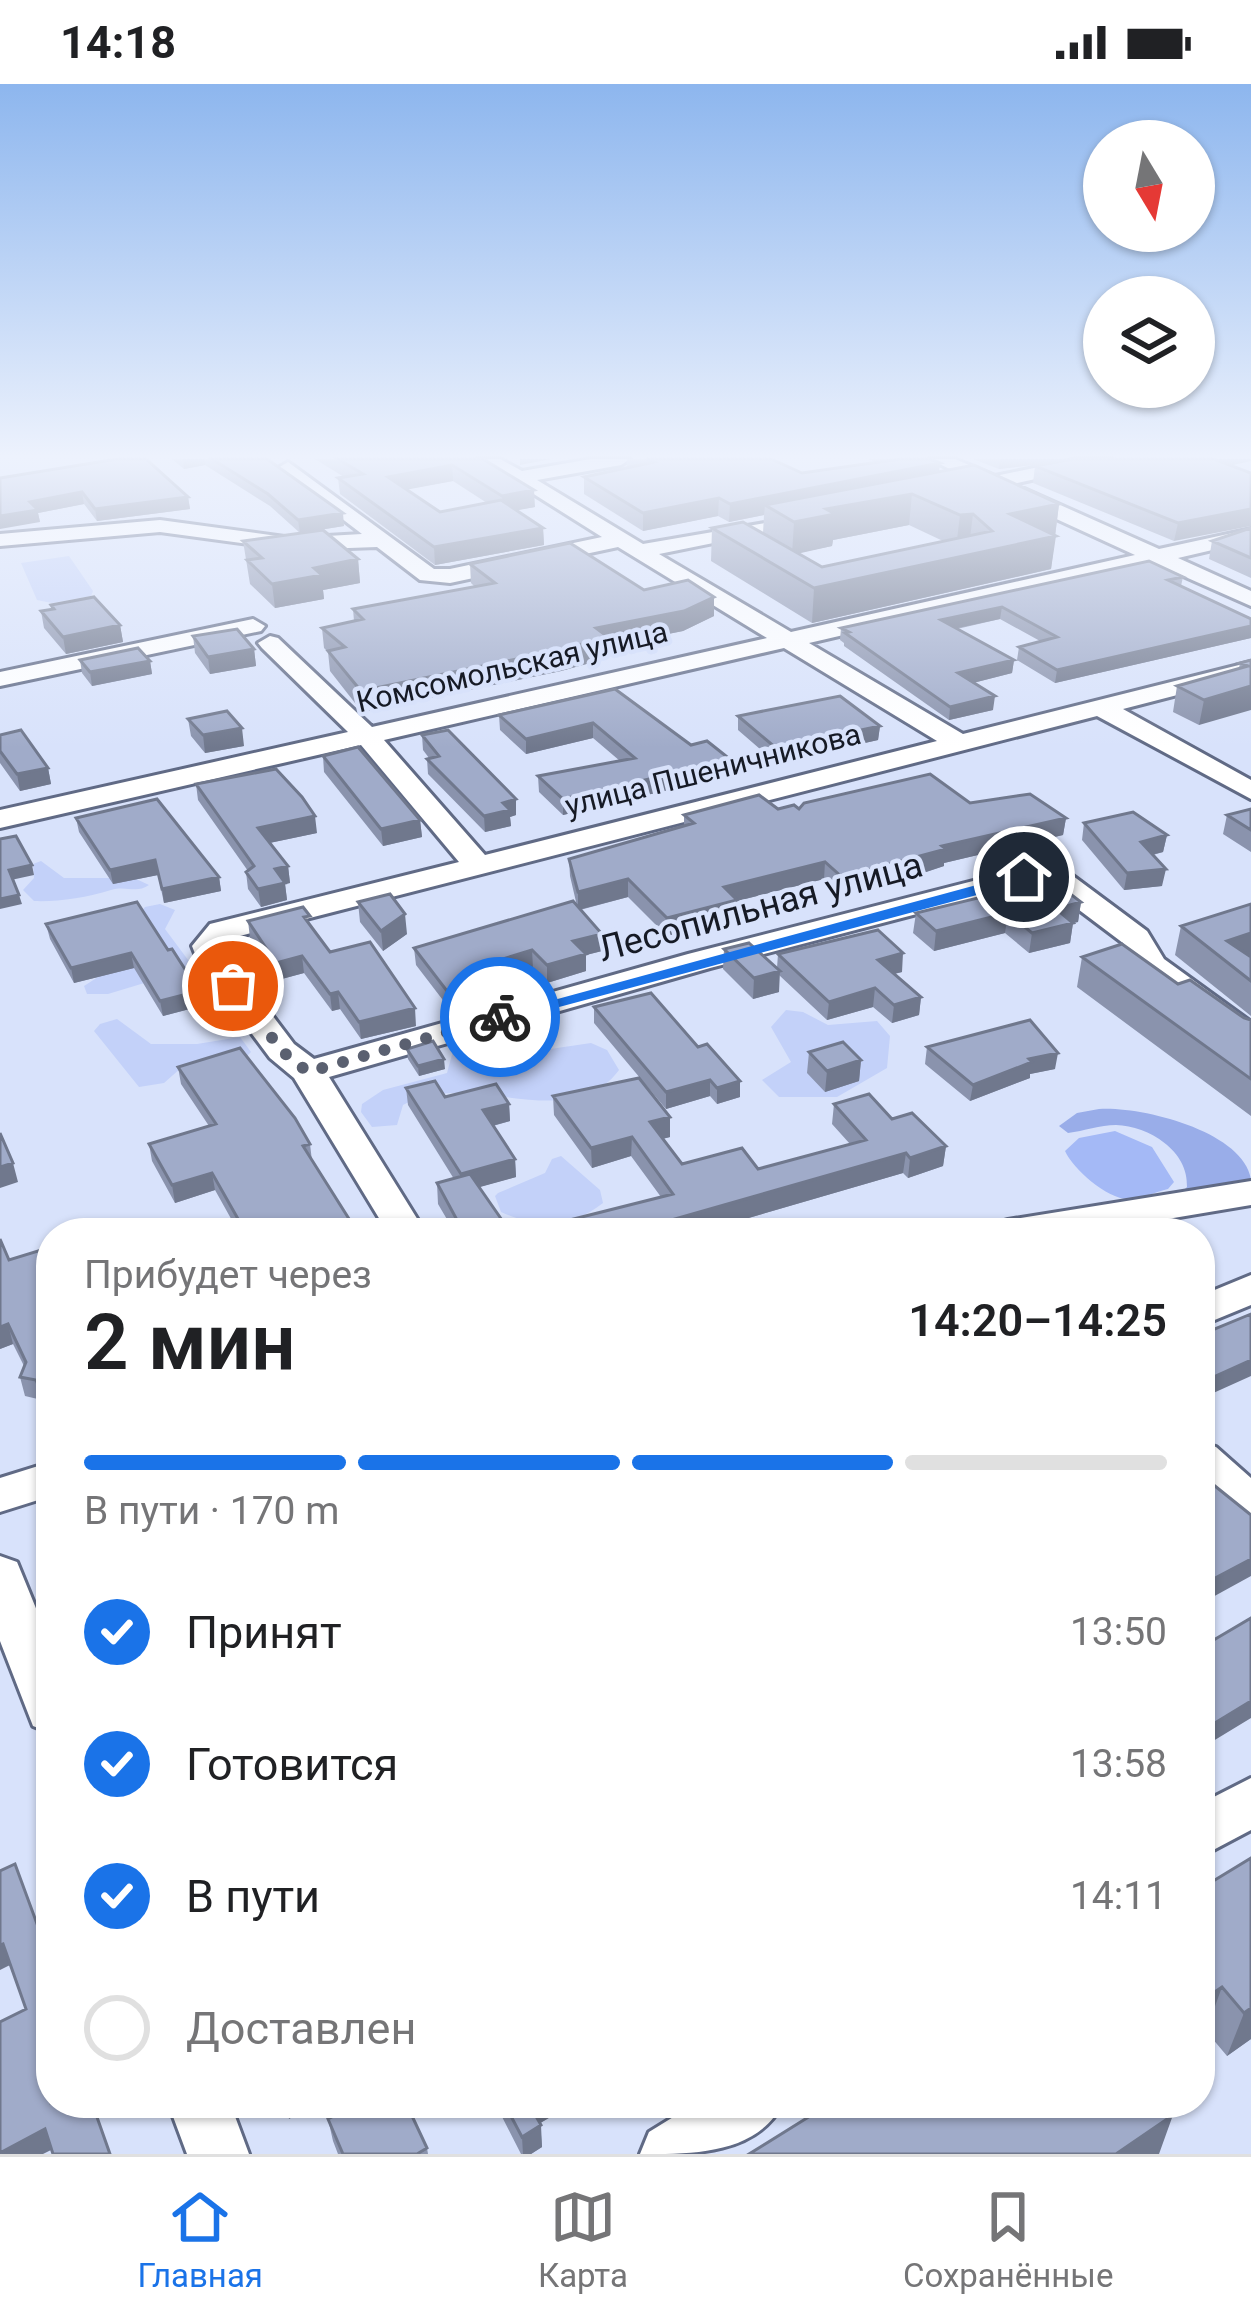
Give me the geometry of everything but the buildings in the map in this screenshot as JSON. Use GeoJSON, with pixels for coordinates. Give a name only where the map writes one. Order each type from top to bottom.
{"type":"FeatureCollection","features":[{"type":"Feature","properties":{"kind":"street"},"geometry":{"type":"LineString","coordinates":[[402,556],[428,574],[450,577],[574,556]]}},
{"type":"Feature","properties":{"kind":"street"},"geometry":{"type":"LineString","coordinates":[[646,556],[957,742]]}},
{"type":"Feature","properties":{"kind":"street"},"geometry":{"type":"LineString","coordinates":[[1155,556],[1251,599]]}},
{"type":"Feature","properties":{"kind":"street","name":"Комсомольская улица"},"geometry":{"type":"LineString","coordinates":[[0,819],[1155,556]]}},
{"type":"Feature","properties":{"kind":"street"},"geometry":{"type":"LineString","coordinates":[[0,679],[261,634],[366,735],[476,863]]}},
{"type":"Feature","properties":{"kind":"street","name":"улица Пшеничникова"},"geometry":{"type":"LineString","coordinates":[[308,1072],[282,1051],[209,954],[212,938],[221,931],[1251,669]]}},
{"type":"Feature","properties":{"kind":"street"},"geometry":{"type":"LineString","coordinates":[[1102,708],[1251,791]]}},
{"type":"Feature","properties":{"kind":"street","name":"Лесопильная улица"},"geometry":{"type":"LineString","coordinates":[[308,1072],[699,961],[1024,877],[1058,879],[1136,938],[1151,965],[1251,1038]]}},
{"type":"Feature","properties":{"kind":"street"},"geometry":{"type":"LineString","coordinates":[[308,1072],[398,1218]]}},
{"type":"Feature","properties":{"kind":"street"},"geometry":{"type":"LineString","coordinates":[[1099,1218],[1251,1193]]}},
{"type":"Feature","properties":{"kind":"street"},"geometry":{"type":"LineString","coordinates":[[1215,1305],[1251,1289]]}},
{"type":"Feature","properties":{"kind":"street"},"geometry":{"type":"LineString","coordinates":[[1215,1473],[1251,1505]]}},
{"type":"Feature","properties":{"kind":"street"},"geometry":{"type":"LineString","coordinates":[[0,1495],[36,1484]]}},
{"type":"Feature","properties":{"kind":"street"},"geometry":{"type":"LineString","coordinates":[[0,1575],[36,1671]]}},
{"type":"Feature","properties":{"kind":"street"},"geometry":{"type":"LineString","coordinates":[[1215,1823],[1251,1802]]}},
{"type":"Feature","properties":{"kind":"street"},"geometry":{"type":"LineString","coordinates":[[205,2118],[218,2154]]}},
{"type":"Feature","properties":{"kind":"street"},"geometry":{"type":"LineString","coordinates":[[670,2154],[728,2118]]}},
{"type":"Feature","properties":{"kind":"shaded area"},"geometry":{"type":"Polygon","coordinates":[[[69,556],[93,591],[91,596],[52,603],[37,600],[21,563],[69,556]]]}},
{"type":"Feature","properties":{"kind":"shaded area"},"geometry":{"type":"Polygon","coordinates":[[[41,861],[64,878],[134,878],[149,885],[34,901],[23,890],[34,878],[33,864],[41,861]]]}},
{"type":"Feature","properties":{"kind":"shaded area"},"geometry":{"type":"Polygon","coordinates":[[[160,904],[175,910],[165,929],[194,968],[108,994],[87,994],[84,986],[98,977],[98,967],[145,907],[160,904]]]}},
{"type":"Feature","properties":{"kind":"shaded area"},"geometry":{"type":"Polygon","coordinates":[[[786,1010],[803,1012],[828,1025],[877,1021],[890,1036],[887,1068],[837,1097],[779,1097],[762,1080],[791,1062],[771,1027],[786,1010]]]}},
{"type":"Feature","properties":{"kind":"shaded area"},"geometry":{"type":"Polygon","coordinates":[[[117,1019],[151,1044],[197,1044],[240,1037],[251,1052],[246,1057],[181,1068],[164,1083],[139,1087],[94,1031],[117,1019]]]}},
{"type":"Feature","properties":{"kind":"shaded area"},"geometry":{"type":"Polygon","coordinates":[[[591,1043],[607,1050],[619,1070],[598,1089],[574,1098],[429,1095],[403,1105],[397,1125],[372,1127],[361,1112],[362,1104],[383,1090],[447,1073],[453,1051],[464,1050],[483,1059],[591,1043]]]}},
{"type":"Feature","properties":{"kind":"shaded area"},"geometry":{"type":"Polygon","coordinates":[[[1117,1109],[1188,1125],[1230,1147],[1251,1179],[1248,1185],[1164,1218],[1104,1218],[1084,1210],[1179,1195],[1187,1187],[1186,1174],[1165,1143],[1141,1130],[1116,1125],[1068,1133],[1059,1126],[1077,1113],[1117,1109]]]}},
{"type":"Feature","properties":{"kind":"shaded area"},"geometry":{"type":"Polygon","coordinates":[[[1115,1131],[1152,1147],[1174,1182],[1168,1189],[1120,1198],[1092,1182],[1065,1151],[1079,1138],[1115,1131]]]}},
{"type":"Feature","properties":{"kind":"shaded area"},"geometry":{"type":"Polygon","coordinates":[[[561,1156],[600,1190],[603,1203],[576,1218],[518,1218],[501,1212],[495,1196],[545,1173],[552,1159],[561,1156]]]}},
{"type":"Feature","properties":{"kind":"way so far"},"geometry":{"type":"LineString","coordinates":[[233,986],[282,1051],[308,1072],[500,1017]]}},
{"type":"Feature","properties":{"kind":"route"},"geometry":{"type":"LineString","coordinates":[[500,1017],[1024,877]]}}]}
